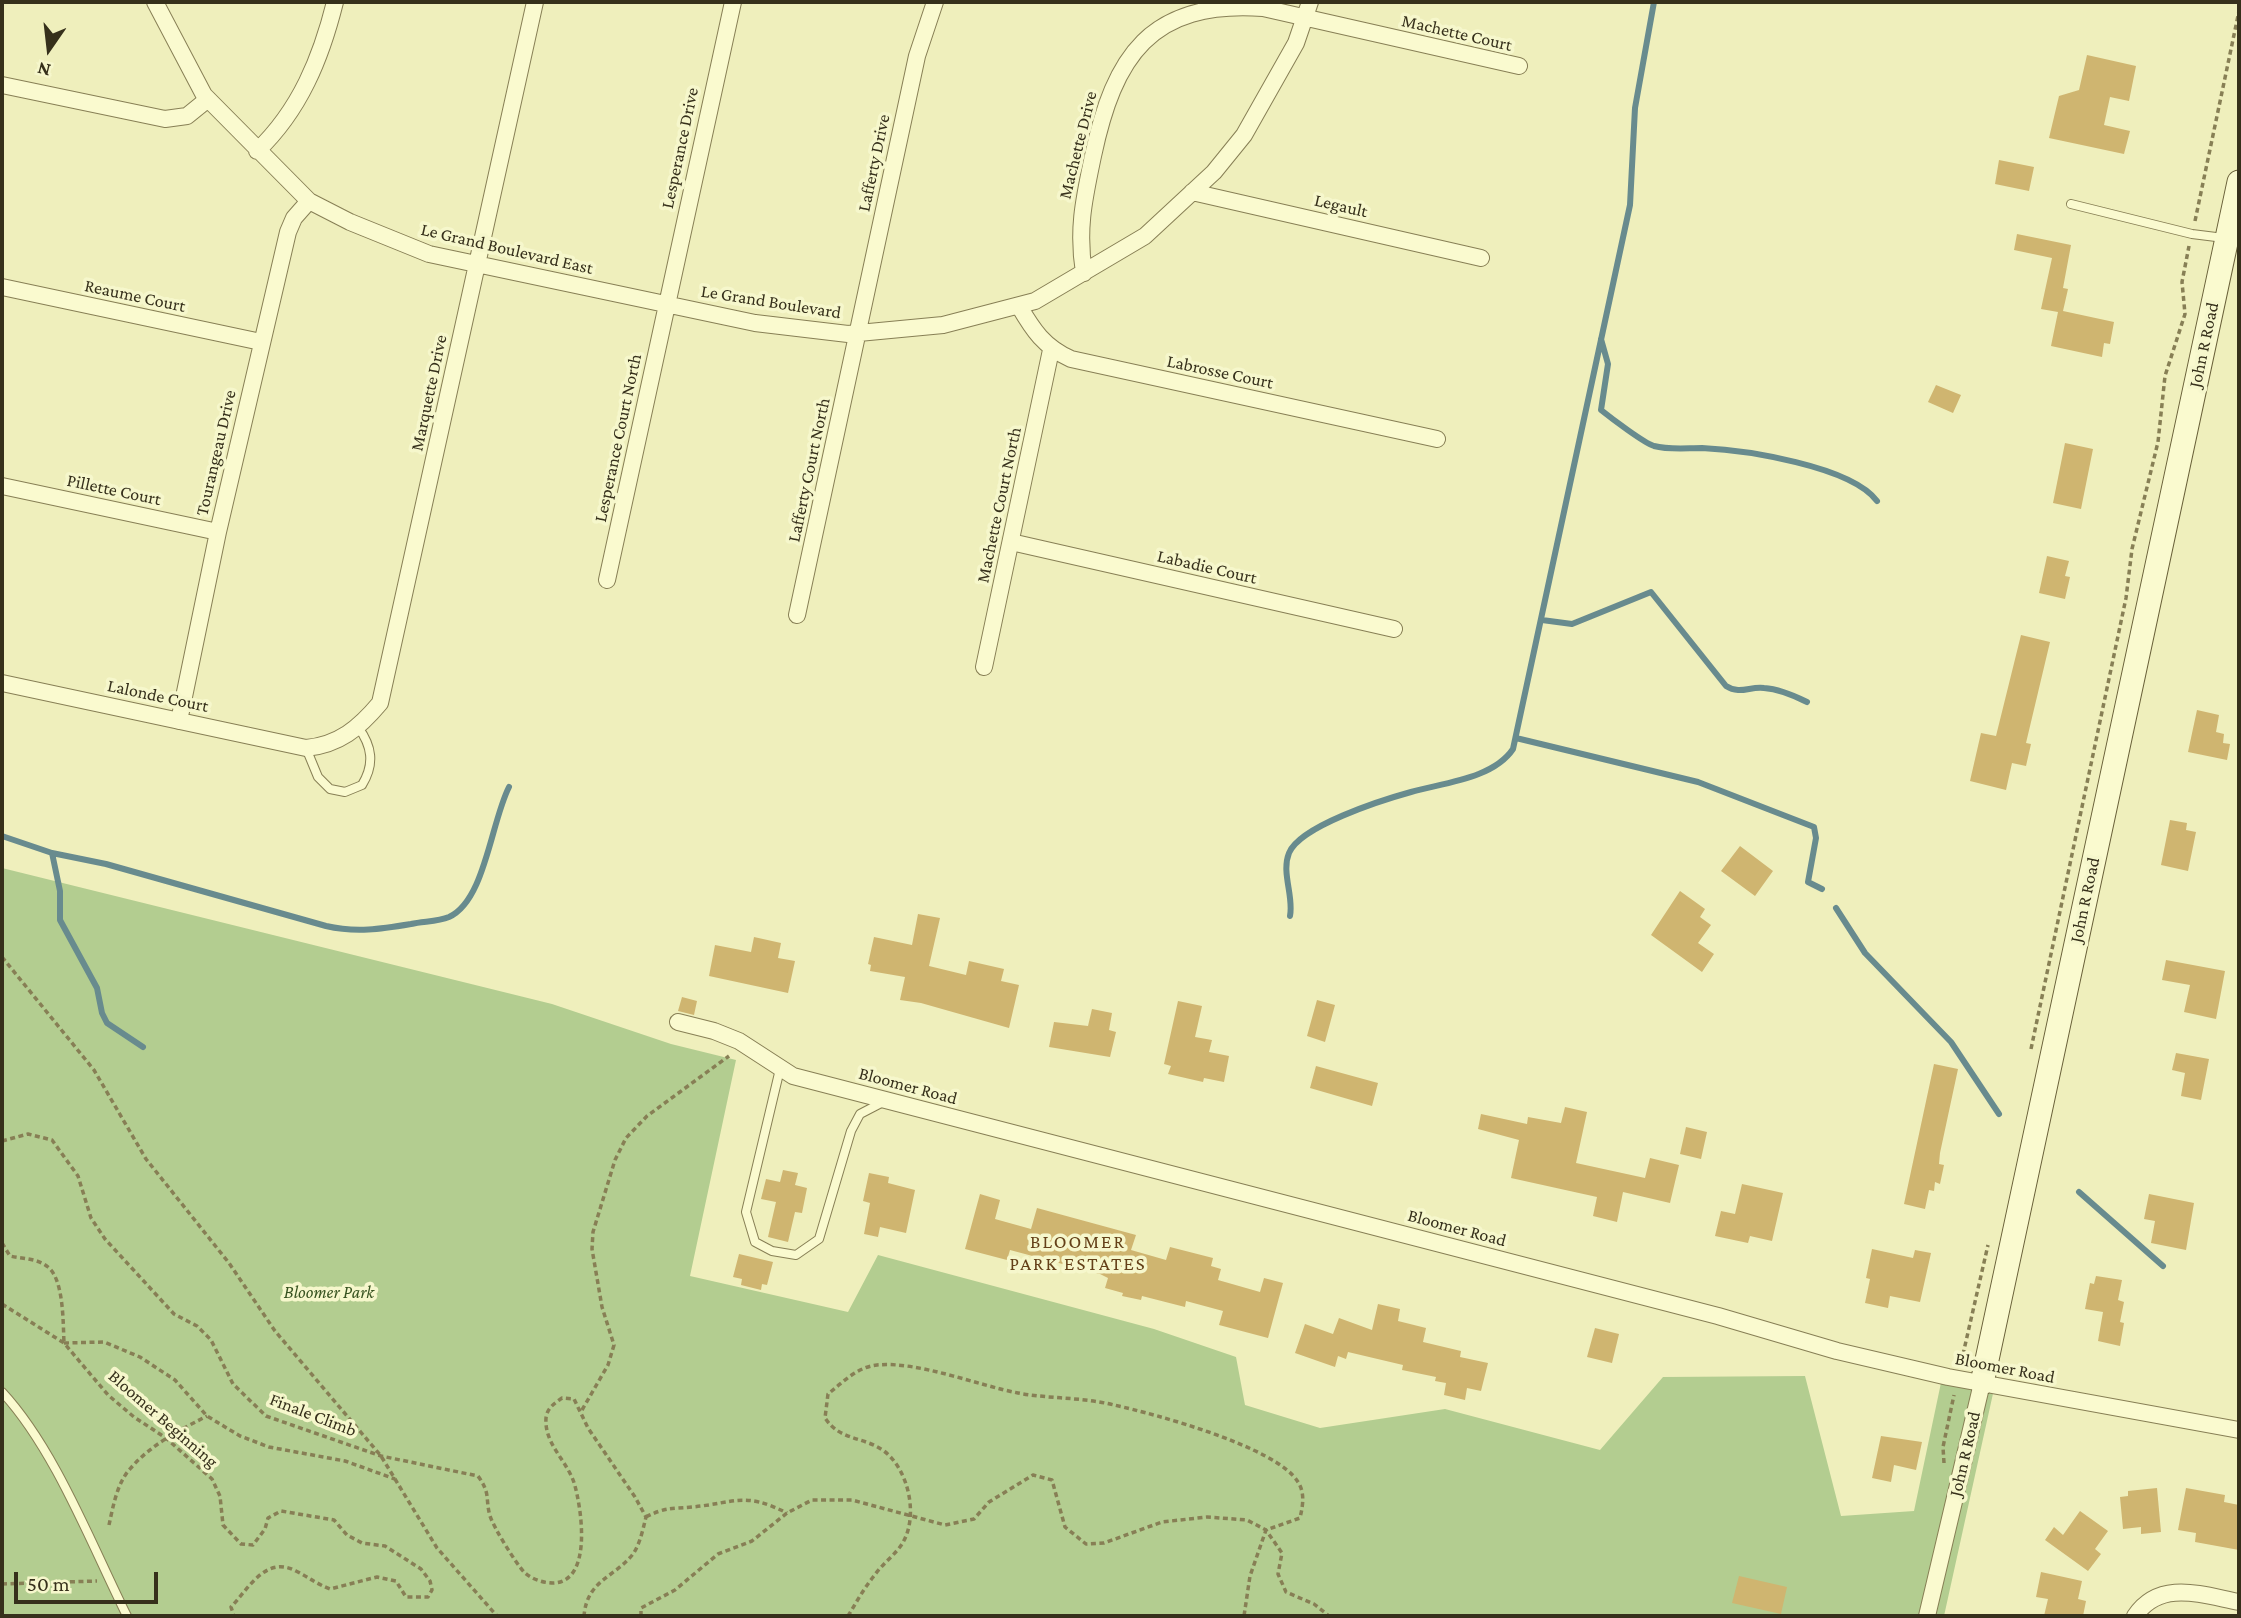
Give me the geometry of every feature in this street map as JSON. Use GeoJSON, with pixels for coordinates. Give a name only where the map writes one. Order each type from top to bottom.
{"type":"FeatureCollection","features":[{"type":"Feature","properties":{"kind":"street","name":"Le Grand Boulevard East"},"geometry":{"type":"LineString","coordinates":[[155,2],[178,50],[208,99],[309,201],[429,254],[666,303]]}},
{"type":"Feature","properties":{"kind":"street"},"geometry":{"type":"LineString","coordinates":[[257,151],[274,135],[309,80],[325,45],[335,2]]}},
{"type":"Feature","properties":{"kind":"street","name":"Marquette Drive"},"geometry":{"type":"LineString","coordinates":[[306,748],[326,746],[358,727],[380,703],[535,2]]}},
{"type":"Feature","properties":{"kind":"street","name":"Lesperance Drive"},"geometry":{"type":"LineString","coordinates":[[666,303],[733,2]]}},
{"type":"Feature","properties":{"kind":"street","name":"Lafferty Drive"},"geometry":{"type":"LineString","coordinates":[[858,334],[917,56],[935,2]]}},
{"type":"Feature","properties":{"kind":"street","name":"Le Grand Boulevard"},"geometry":{"type":"LineString","coordinates":[[666,303],[768,325],[858,334],[943,325],[1035,301],[1144,236],[1192,192],[1244,135],[1296,43],[1310,2]]}},
{"type":"Feature","properties":{"kind":"street","name":"Machette Drive"},"geometry":{"type":"LineString","coordinates":[[1084,273],[1079,240],[1080,216],[1102,111],[1130,52],[1184,12],[1237,5],[1304,19]]}},
{"type":"Feature","properties":{"kind":"street","name":"Machette Court"},"geometry":{"type":"LineString","coordinates":[[1304,19],[1520,66]]}},
{"type":"Feature","properties":{"kind":"street"},"geometry":{"type":"LineString","coordinates":[[2,85],[165,119],[187,116],[208,99]]}},
{"type":"Feature","properties":{"kind":"street","name":"John R Road"},"geometry":{"type":"LineString","coordinates":[[1927,1616],[1982,1383],[2239,182]]}},
{"type":"Feature","properties":{"kind":"street","name":"Legault"},"geometry":{"type":"LineString","coordinates":[[1192,192],[1481,258]]}},
{"type":"Feature","properties":{"kind":"street","name":"Tourangeau Drive"},"geometry":{"type":"LineString","coordinates":[[179,721],[218,532],[288,232],[294,218],[309,201]]}},
{"type":"Feature","properties":{"kind":"street","name":"Reaume Court"},"geometry":{"type":"LineString","coordinates":[[2,287],[261,342]]}},
{"type":"Feature","properties":{"kind":"street","name":"Lesperance Court North"},"geometry":{"type":"LineString","coordinates":[[607,580],[666,303]]}},
{"type":"Feature","properties":{"kind":"street"},"geometry":{"type":"LineString","coordinates":[[1019,306],[1036,335],[1051,350]]}},
{"type":"Feature","properties":{"kind":"street","name":"Lafferty Court North"},"geometry":{"type":"LineString","coordinates":[[797,615],[858,334]]}},
{"type":"Feature","properties":{"kind":"street","name":"Labrosse Court"},"geometry":{"type":"LineString","coordinates":[[1051,350],[1100,367],[1437,439]]}},
{"type":"Feature","properties":{"kind":"street","name":"Machette Court North"},"geometry":{"type":"LineString","coordinates":[[984,667],[1051,350]]}},
{"type":"Feature","properties":{"kind":"street","name":"Pillette Court"},"geometry":{"type":"LineString","coordinates":[[2,486],[218,532]]}},
{"type":"Feature","properties":{"kind":"street","name":"Labadie Court"},"geometry":{"type":"LineString","coordinates":[[1011,542],[1394,629]]}},
{"type":"Feature","properties":{"kind":"street","name":"Lalonde Court"},"geometry":{"type":"LineString","coordinates":[[2,683],[306,748]]}},
{"type":"Feature","properties":{"kind":"street","name":"Bloomer Road"},"geometry":{"type":"LineString","coordinates":[[678,1023],[714,1031],[761,1054],[780,1069],[887,1100],[1730,1319],[1837,1351],[1982,1383],[2239,1430]]}},
{"type":"Feature","properties":{"kind":"street"},"geometry":{"type":"LineString","coordinates":[[2135,1616],[2149,1600],[2171,1592],[2239,1602]]}},
{"type":"Feature","properties":{"kind":"lane"},"geometry":{"type":"LineString","coordinates":[[2071,204],[2192,234],[2227,239]]}},
{"type":"Feature","properties":{"kind":"lane"},"geometry":{"type":"LineString","coordinates":[[306,748],[318,777],[330,789],[345,792],[362,785],[371,761],[369,742],[358,727]]}},
{"type":"Feature","properties":{"kind":"lane"},"geometry":{"type":"LineString","coordinates":[[780,1069],[746,1212],[755,1242],[772,1251],[796,1255],[820,1239],[851,1130],[860,1114],[887,1100]]}},
{"type":"Feature","properties":{"kind":"lane"},"geometry":{"type":"LineString","coordinates":[[2,1392],[19,1411],[48,1458],[127,1616]]}},
{"type":"Feature","properties":{"kind":"path"},"geometry":{"type":"LineString","coordinates":[[2030,1059],[2032,1034],[2126,598],[2132,549],[2158,442],[2165,376],[2185,314],[2182,282],[2239,11]]}},
{"type":"Feature","properties":{"kind":"path"},"geometry":{"type":"LineString","coordinates":[[2,957],[94,1070],[146,1159],[229,1263],[275,1331],[381,1456],[437,1548],[497,1616]]}},
{"type":"Feature","properties":{"kind":"path"},"geometry":{"type":"LineString","coordinates":[[646,1517],[588,1428],[582,1410],[608,1365],[614,1345],[602,1307],[592,1249],[593,1231],[615,1160],[626,1138],[647,1116],[711,1066],[733,1054],[761,1054]]}},
{"type":"Feature","properties":{"kind":"path","name":"Finale Climb"},"geometry":{"type":"LineString","coordinates":[[2,1141],[28,1134],[52,1140],[78,1176],[91,1218],[105,1239],[174,1314],[197,1326],[211,1340],[233,1384],[247,1401],[266,1416],[381,1456],[478,1476],[489,1491],[490,1516],[524,1572],[543,1583],[561,1583],[575,1573],[582,1541],[575,1484],[553,1448],[546,1419],[551,1406],[562,1398],[574,1399],[582,1410]]}},
{"type":"Feature","properties":{"kind":"path"},"geometry":{"type":"LineString","coordinates":[[1960,1365],[1991,1234]]}},
{"type":"Feature","properties":{"kind":"path"},"geometry":{"type":"LineString","coordinates":[[2,1243],[10,1256],[32,1259],[48,1267],[58,1282],[64,1343],[104,1342],[140,1357],[175,1380],[207,1416],[240,1436],[268,1447],[345,1461],[395,1479]]}},
{"type":"Feature","properties":{"kind":"path","name":"Bloomer Beginning"},"geometry":{"type":"LineString","coordinates":[[2,1304],[64,1343],[108,1395],[134,1417],[166,1438],[212,1479],[220,1496],[223,1525],[240,1544],[253,1545],[268,1518],[281,1511],[334,1520],[347,1535],[362,1543],[385,1546],[421,1569],[430,1581],[432,1590],[428,1597],[406,1598],[396,1581],[377,1577],[330,1589],[294,1569],[277,1566],[260,1573],[231,1607],[234,1616]]}},
{"type":"Feature","properties":{"kind":"path"},"geometry":{"type":"LineString","coordinates":[[848,1616],[874,1576],[903,1543],[911,1514],[906,1480],[884,1451],[843,1436],[832,1429],[825,1418],[828,1394],[857,1370],[876,1365],[903,1366],[1045,1398],[1113,1404],[1227,1438],[1287,1469],[1299,1482],[1304,1501],[1300,1518],[1266,1530]]}},
{"type":"Feature","properties":{"kind":"path"},"geometry":{"type":"LineString","coordinates":[[1948,1419],[1954,1392]]}},
{"type":"Feature","properties":{"kind":"path"},"geometry":{"type":"LineString","coordinates":[[109,1525],[117,1493],[129,1469],[166,1438],[207,1416]]}},
{"type":"Feature","properties":{"kind":"path"},"geometry":{"type":"LineString","coordinates":[[641,1616],[641,1608],[675,1590],[718,1554],[752,1541],[786,1513],[812,1500],[852,1500],[945,1525],[974,1519],[989,1502],[1033,1475],[1052,1480],[1065,1527],[1086,1544],[1104,1543],[1163,1522],[1207,1517],[1247,1520],[1266,1530],[1282,1553],[1278,1574],[1286,1592],[1314,1604],[1329,1616]]}},
{"type":"Feature","properties":{"kind":"path"},"geometry":{"type":"LineString","coordinates":[[584,1616],[585,1605],[599,1579],[618,1570],[635,1551],[646,1517],[666,1507],[690,1507],[739,1498],[764,1502],[786,1513]]}},
{"type":"Feature","properties":{"kind":"path"},"geometry":{"type":"LineString","coordinates":[[1244,1616],[1250,1576],[1266,1530]]}},
{"type":"Feature","properties":{"kind":"path"},"geometry":{"type":"LineString","coordinates":[[2,1584],[109,1580]]}},
{"type":"Feature","properties":{"kind":"green space","name":"Bloomer Park"},"geometry":{"type":"Polygon","coordinates":[[[2,868],[552,1004],[671,1044],[736,1060],[690,1276],[848,1312],[878,1255],[1154,1329],[1236,1357],[1245,1405],[1320,1428],[1445,1409],[1600,1450],[1663,1377],[1805,1376],[1841,1516],[1914,1511],[1942,1378],[1994,1389],[1944,1616],[2,1616],[2,868]]]}},
{"type":"Feature","properties":{"kind":"building"},"geometry":{"type":"Polygon","coordinates":[[[2087,55],[2136,66],[2129,101],[2110,97],[2104,125],[2130,131],[2124,154],[2049,138],[2059,96],[2079,90],[2087,55]]]}},
{"type":"Feature","properties":{"kind":"building"},"geometry":{"type":"Polygon","coordinates":[[[1999,160],[2034,167],[2029,191],[1995,184],[1999,160]]]}},
{"type":"Feature","properties":{"kind":"building"},"geometry":{"type":"Polygon","coordinates":[[[2017,234],[2071,245],[2063,288],[2068,289],[2063,311],[2114,322],[2110,344],[2104,343],[2102,357],[2051,346],[2058,312],[2041,309],[2052,258],[2014,250],[2017,234]]]}},
{"type":"Feature","properties":{"kind":"building"},"geometry":{"type":"Polygon","coordinates":[[[1936,385],[1961,395],[1953,413],[1928,402],[1936,385]]]}},
{"type":"Feature","properties":{"kind":"building"},"geometry":{"type":"Polygon","coordinates":[[[2065,443],[2093,449],[2081,509],[2053,503],[2065,443]]]}},
{"type":"Feature","properties":{"kind":"building"},"geometry":{"type":"Polygon","coordinates":[[[2047,556],[2069,561],[2065,576],[2070,577],[2065,599],[2039,593],[2047,556]]]}},
{"type":"Feature","properties":{"kind":"building"},"geometry":{"type":"Polygon","coordinates":[[[2021,635],[2050,642],[2026,743],[2031,744],[2026,766],[2012,763],[2006,790],[1970,781],[1981,733],[1996,736],[2021,635]]]}},
{"type":"Feature","properties":{"kind":"building"},"geometry":{"type":"Polygon","coordinates":[[[2197,710],[2219,715],[2216,732],[2224,734],[2223,743],[2230,744],[2227,760],[2188,752],[2197,710]]]}},
{"type":"Feature","properties":{"kind":"building"},"geometry":{"type":"Polygon","coordinates":[[[2170,820],[2187,823],[2186,830],[2196,832],[2188,871],[2161,865],[2170,820]]]}},
{"type":"Feature","properties":{"kind":"building"},"geometry":{"type":"Polygon","coordinates":[[[1740,846],[1773,871],[1755,896],[1721,871],[1740,846]]]}},
{"type":"Feature","properties":{"kind":"building"},"geometry":{"type":"Polygon","coordinates":[[[1680,891],[1705,909],[1700,917],[1711,925],[1698,943],[1714,954],[1702,972],[1651,935],[1680,891]]]}},
{"type":"Feature","properties":{"kind":"building"},"geometry":{"type":"Polygon","coordinates":[[[918,914],[940,918],[929,966],[966,975],[969,961],[1004,969],[1001,981],[1019,985],[1009,1028],[921,1003],[900,1000],[905,977],[870,971],[871,965],[868,964],[874,937],[912,945],[918,914]]]}},
{"type":"Feature","properties":{"kind":"building"},"geometry":{"type":"Polygon","coordinates":[[[754,937],[781,943],[778,958],[795,961],[788,993],[709,976],[715,945],[751,952],[754,937]]]}},
{"type":"Feature","properties":{"kind":"building"},"geometry":{"type":"Polygon","coordinates":[[[2166,960],[2225,971],[2216,1019],[2184,1012],[2190,985],[2162,980],[2166,960]]]}},
{"type":"Feature","properties":{"kind":"building"},"geometry":{"type":"Polygon","coordinates":[[[682,997],[697,1001],[694,1015],[678,1011],[682,997]]]}},
{"type":"Feature","properties":{"kind":"building"},"geometry":{"type":"Polygon","coordinates":[[[1317,1000],[1335,1005],[1325,1042],[1307,1036],[1317,1000]]]}},
{"type":"Feature","properties":{"kind":"building"},"geometry":{"type":"Polygon","coordinates":[[[1178,1001],[1202,1006],[1195,1037],[1212,1040],[1209,1052],[1229,1056],[1224,1082],[1204,1078],[1203,1082],[1168,1074],[1171,1066],[1164,1064],[1178,1001]]]}},
{"type":"Feature","properties":{"kind":"building"},"geometry":{"type":"Polygon","coordinates":[[[1092,1009],[1112,1013],[1109,1030],[1116,1032],[1110,1057],[1049,1047],[1054,1022],[1088,1026],[1092,1009]]]}},
{"type":"Feature","properties":{"kind":"building"},"geometry":{"type":"Polygon","coordinates":[[[2176,1053],[2209,1059],[2201,1100],[2181,1096],[2185,1073],[2172,1070],[2176,1053]]]}},
{"type":"Feature","properties":{"kind":"building"},"geometry":{"type":"Polygon","coordinates":[[[1934,1064],[1958,1069],[1940,1153],[1939,1164],[1944,1165],[1940,1184],[1935,1182],[1934,1191],[1929,1190],[1925,1209],[1904,1204],[1934,1064]]]}},
{"type":"Feature","properties":{"kind":"building"},"geometry":{"type":"Polygon","coordinates":[[[1316,1066],[1378,1083],[1372,1106],[1310,1088],[1316,1066]]]}},
{"type":"Feature","properties":{"kind":"building"},"geometry":{"type":"Polygon","coordinates":[[[1565,1107],[1587,1112],[1576,1163],[1645,1178],[1650,1158],[1679,1165],[1670,1203],[1623,1192],[1617,1222],[1593,1216],[1597,1197],[1511,1178],[1519,1140],[1478,1129],[1481,1114],[1527,1124],[1528,1117],[1561,1123],[1565,1107]]]}},
{"type":"Feature","properties":{"kind":"building"},"geometry":{"type":"Polygon","coordinates":[[[1686,1127],[1707,1132],[1701,1159],[1680,1154],[1686,1127]]]}},
{"type":"Feature","properties":{"kind":"building"},"geometry":{"type":"Polygon","coordinates":[[[783,1170],[798,1173],[795,1185],[807,1188],[802,1213],[795,1212],[788,1242],[768,1237],[776,1202],[761,1199],[766,1179],[780,1182],[783,1170]]]}},
{"type":"Feature","properties":{"kind":"building"},"geometry":{"type":"Polygon","coordinates":[[[869,1173],[889,1177],[888,1183],[915,1190],[906,1233],[880,1227],[878,1237],[864,1234],[870,1203],[863,1201],[869,1173]]]}},
{"type":"Feature","properties":{"kind":"building"},"geometry":{"type":"Polygon","coordinates":[[[1742,1184],[1783,1193],[1772,1241],[1750,1236],[1748,1243],[1715,1236],[1721,1211],[1735,1214],[1742,1184]]]}},
{"type":"Feature","properties":{"kind":"building"},"geometry":{"type":"Polygon","coordinates":[[[980,1194],[1000,1200],[995,1219],[1031,1229],[1037,1208],[1136,1235],[1131,1250],[1166,1260],[1170,1247],[1213,1258],[1211,1266],[1221,1269],[1218,1280],[1260,1292],[1264,1278],[1283,1283],[1268,1338],[1219,1325],[1223,1311],[1186,1301],[1185,1307],[1142,1296],[1141,1300],[1122,1296],[1123,1293],[1105,1288],[1108,1278],[1100,1274],[1010,1250],[1007,1260],[965,1249],[980,1194]]]}},
{"type":"Feature","properties":{"kind":"building"},"geometry":{"type":"Polygon","coordinates":[[[2149,1194],[2194,1203],[2186,1250],[2151,1243],[2155,1221],[2144,1219],[2149,1194]]]}},
{"type":"Feature","properties":{"kind":"building"},"geometry":{"type":"Polygon","coordinates":[[[1872,1249],[1913,1258],[1915,1250],[1931,1253],[1920,1302],[1890,1296],[1888,1308],[1865,1303],[1870,1279],[1866,1278],[1872,1249]]]}},
{"type":"Feature","properties":{"kind":"building"},"geometry":{"type":"Polygon","coordinates":[[[739,1254],[773,1262],[767,1285],[762,1284],[761,1290],[741,1285],[742,1279],[733,1277],[739,1254]]]}},
{"type":"Feature","properties":{"kind":"building"},"geometry":{"type":"Polygon","coordinates":[[[2096,1276],[2122,1280],[2118,1300],[2124,1302],[2120,1322],[2124,1323],[2120,1346],[2098,1341],[2103,1312],[2085,1309],[2090,1283],[2094,1284],[2096,1276]]]}},
{"type":"Feature","properties":{"kind":"building"},"geometry":{"type":"Polygon","coordinates":[[[1378,1304],[1400,1309],[1398,1321],[1426,1328],[1423,1342],[1461,1351],[1460,1357],[1488,1363],[1481,1391],[1467,1388],[1465,1400],[1444,1395],[1446,1383],[1435,1381],[1436,1377],[1402,1370],[1403,1365],[1348,1352],[1346,1359],[1338,1356],[1335,1367],[1295,1353],[1305,1324],[1333,1334],[1339,1318],[1372,1330],[1378,1304]]]}},
{"type":"Feature","properties":{"kind":"building"},"geometry":{"type":"Polygon","coordinates":[[[1595,1328],[1619,1334],[1612,1363],[1587,1357],[1595,1328]]]}},
{"type":"Feature","properties":{"kind":"building"},"geometry":{"type":"Polygon","coordinates":[[[1881,1436],[1922,1442],[1916,1470],[1894,1465],[1891,1482],[1872,1478],[1881,1436]]]}},
{"type":"Feature","properties":{"kind":"building"},"geometry":{"type":"Polygon","coordinates":[[[2157,1488],[2161,1532],[2141,1534],[2141,1527],[2123,1529],[2120,1497],[2128,1496],[2128,1491],[2157,1488]]]}},
{"type":"Feature","properties":{"kind":"building"},"geometry":{"type":"Polygon","coordinates":[[[2186,1488],[2225,1495],[2224,1502],[2239,1505],[2239,1550],[2195,1542],[2196,1533],[2178,1530],[2186,1488]]]}},
{"type":"Feature","properties":{"kind":"building"},"geometry":{"type":"Polygon","coordinates":[[[2080,1511],[2108,1531],[2095,1549],[2101,1554],[2088,1571],[2045,1540],[2054,1527],[2063,1535],[2080,1511]]]}},
{"type":"Feature","properties":{"kind":"building"},"geometry":{"type":"Polygon","coordinates":[[[2041,1572],[2082,1581],[2078,1599],[2086,1601],[2083,1616],[2044,1616],[2048,1599],[2036,1597],[2041,1572]]]}},
{"type":"Feature","properties":{"kind":"building"},"geometry":{"type":"Polygon","coordinates":[[[1739,1576],[1787,1587],[1781,1614],[1732,1603],[1739,1576]]]}},
{"type":"Feature","properties":{"kind":"waterway"},"geometry":{"type":"LineString","coordinates":[[1290,916],[1287,861],[1296,843],[1309,833],[1343,815],[1381,801],[1480,773],[1493,767],[1513,749],[1630,205],[1635,108],[1654,2]]}},
{"type":"Feature","properties":{"kind":"waterway"},"geometry":{"type":"LineString","coordinates":[[1601,339],[1608,364],[1601,410],[1643,440],[1660,447],[1721,449],[1796,462],[1845,478],[1864,489],[1877,501]]}},
{"type":"Feature","properties":{"kind":"waterway"},"geometry":{"type":"LineString","coordinates":[[1542,620],[1572,624],[1651,592],[1726,686],[1736,690],[1775,690],[1807,702]]}},
{"type":"Feature","properties":{"kind":"waterway"},"geometry":{"type":"LineString","coordinates":[[1516,738],[1698,782],[1814,827],[1816,838],[1808,882],[1822,889]]}},
{"type":"Feature","properties":{"kind":"waterway"},"geometry":{"type":"LineString","coordinates":[[2,836],[52,853],[106,864],[326,926],[358,930],[379,929],[444,919],[461,908],[479,878],[509,787]]}},
{"type":"Feature","properties":{"kind":"waterway"},"geometry":{"type":"LineString","coordinates":[[52,853],[60,891],[60,920],[97,988],[102,1013],[107,1023],[143,1047]]}},
{"type":"Feature","properties":{"kind":"waterway"},"geometry":{"type":"LineString","coordinates":[[1836,908],[1865,953],[1951,1042],[1999,1114]]}},
{"type":"Feature","properties":{"kind":"waterway"},"geometry":{"type":"LineString","coordinates":[[2079,1192],[2163,1266]]}},
{"type":"Feature","properties":{"kind":"district","name":"BLOOMER PARK ESTATES"},"geometry":{"type":"Point","coordinates":[1078,1253]}}]}
